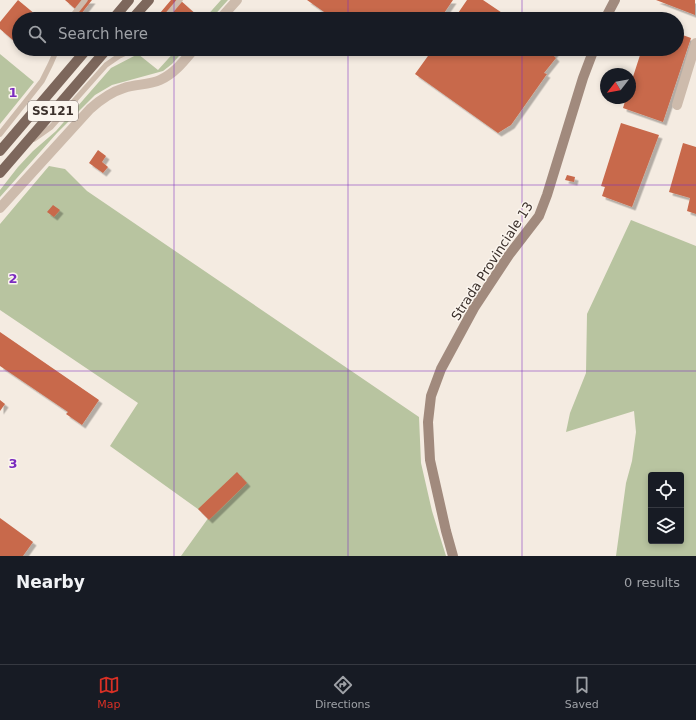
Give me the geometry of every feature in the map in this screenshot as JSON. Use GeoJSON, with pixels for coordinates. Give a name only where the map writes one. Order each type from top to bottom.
{"type":"FeatureCollection","features":[{"type":"Feature","properties":{"kind":"main road"},"geometry":{"type":"LineString","coordinates":[[119,12],[129,0]]}},
{"type":"Feature","properties":{"kind":"main road"},"geometry":{"type":"LineString","coordinates":[[138,12],[149,0]]}},
{"type":"Feature","properties":{"kind":"main road"},"geometry":{"type":"LineString","coordinates":[[609,12],[615,0]]}},
{"type":"Feature","properties":{"kind":"main road","name":"SS121"},"geometry":{"type":"LineString","coordinates":[[0,151],[81,56]]}},
{"type":"Feature","properties":{"kind":"main road","name":"SS121"},"geometry":{"type":"LineString","coordinates":[[0,173],[101,56]]}},
{"type":"Feature","properties":{"kind":"main road","name":"Strada Provinciale 13"},"geometry":{"type":"LineString","coordinates":[[453,556],[430,460],[428,422],[431,396],[441,368],[474,308],[509,255],[539,216],[547,196],[583,78],[591,56]]}},
{"type":"Feature","properties":{"kind":"street"},"geometry":{"type":"LineString","coordinates":[[226,12],[236,0]]}},
{"type":"Feature","properties":{"kind":"street"},"geometry":{"type":"LineString","coordinates":[[677,105],[696,43]]}},
{"type":"Feature","properties":{"kind":"street"},"geometry":{"type":"LineString","coordinates":[[0,208],[100,100],[112,92],[124,87],[159,80],[170,75],[188,56]]}},
{"type":"Feature","properties":{"kind":"lane"},"geometry":{"type":"LineString","coordinates":[[76,12],[85,0]]}},
{"type":"Feature","properties":{"kind":"lane"},"geometry":{"type":"LineString","coordinates":[[170,12],[180,0]]}},
{"type":"Feature","properties":{"kind":"lane"},"geometry":{"type":"LineString","coordinates":[[0,134],[42,81],[54,56]]}},
{"type":"Feature","properties":{"kind":"lane"},"geometry":{"type":"LineString","coordinates":[[22,147],[51,127],[106,65],[119,56]]}},
{"type":"Feature","properties":{"kind":"green space"},"geometry":{"type":"Polygon","coordinates":[[[221,0],[228,0],[217,12],[210,12],[221,0]]]}},
{"type":"Feature","properties":{"kind":"green space"},"geometry":{"type":"Polygon","coordinates":[[[0,54],[34,82],[0,124],[0,54]]]}},
{"type":"Feature","properties":{"kind":"green space"},"geometry":{"type":"Polygon","coordinates":[[[134,56],[140,56],[158,70],[171,56],[179,56],[163,71],[112,85],[95,95],[57,133],[0,197],[0,190],[18,167],[33,151],[56,131],[111,68],[134,56]]]}},
{"type":"Feature","properties":{"kind":"green space"},"geometry":{"type":"Polygon","coordinates":[[[49,166],[65,169],[87,191],[419,417],[421,463],[432,511],[446,556],[181,556],[209,517],[110,446],[138,403],[0,310],[0,224],[49,166]]]}},
{"type":"Feature","properties":{"kind":"green space"},"geometry":{"type":"Polygon","coordinates":[[[631,220],[696,246],[696,556],[616,556],[626,483],[632,461],[636,432],[634,411],[566,432],[570,413],[586,373],[587,314],[631,220]]]}},
{"type":"Feature","properties":{"kind":"building"},"geometry":{"type":"Polygon","coordinates":[[[18,0],[32,12],[12,12],[12,39],[0,29],[0,22],[18,0]]]}},
{"type":"Feature","properties":{"kind":"building"},"geometry":{"type":"Polygon","coordinates":[[[65,0],[92,0],[83,12],[79,12],[65,0]]]}},
{"type":"Feature","properties":{"kind":"building"},"geometry":{"type":"Polygon","coordinates":[[[171,0],[180,0],[193,12],[161,12],[171,0]]]}},
{"type":"Feature","properties":{"kind":"building"},"geometry":{"type":"Polygon","coordinates":[[[307,0],[453,0],[445,12],[324,12],[307,0]]]}},
{"type":"Feature","properties":{"kind":"building"},"geometry":{"type":"Polygon","coordinates":[[[467,0],[483,0],[501,12],[459,12],[467,0]]]}},
{"type":"Feature","properties":{"kind":"building"},"geometry":{"type":"Polygon","coordinates":[[[656,0],[695,0],[695,15],[656,0]]]}},
{"type":"Feature","properties":{"kind":"building"},"geometry":{"type":"Polygon","coordinates":[[[684,36],[691,38],[663,122],[623,108],[624,104],[636,104],[636,68],[640,56],[684,56],[684,36]]]}},
{"type":"Feature","properties":{"kind":"building"},"geometry":{"type":"Polygon","coordinates":[[[428,56],[554,56],[556,58],[544,73],[547,74],[511,125],[498,133],[415,74],[428,56]]]}},
{"type":"Feature","properties":{"kind":"building"},"geometry":{"type":"Polygon","coordinates":[[[621,123],[659,135],[632,207],[602,196],[605,187],[601,186],[621,123]]]}},
{"type":"Feature","properties":{"kind":"building"},"geometry":{"type":"Polygon","coordinates":[[[683,143],[696,147],[696,214],[687,211],[690,198],[669,192],[683,143]]]}},
{"type":"Feature","properties":{"kind":"building"},"geometry":{"type":"Polygon","coordinates":[[[98,150],[106,156],[102,162],[108,167],[103,173],[89,163],[98,150]]]}},
{"type":"Feature","properties":{"kind":"building"},"geometry":{"type":"Polygon","coordinates":[[[567,175],[575,177],[574,182],[565,180],[567,175]]]}},
{"type":"Feature","properties":{"kind":"building"},"geometry":{"type":"Polygon","coordinates":[[[53,205],[60,210],[54,217],[47,212],[53,205]]]}},
{"type":"Feature","properties":{"kind":"building"},"geometry":{"type":"Polygon","coordinates":[[[0,332],[99,400],[82,425],[66,414],[68,412],[0,366],[0,332]]]}},
{"type":"Feature","properties":{"kind":"building"},"geometry":{"type":"Polygon","coordinates":[[[0,400],[5,404],[0,411],[0,400]]]}},
{"type":"Feature","properties":{"kind":"building"},"geometry":{"type":"Polygon","coordinates":[[[237,472],[247,483],[209,520],[198,509],[237,472]]]}},
{"type":"Feature","properties":{"kind":"building"},"geometry":{"type":"Polygon","coordinates":[[[0,518],[33,542],[23,556],[0,556],[0,518]]]}}]}
